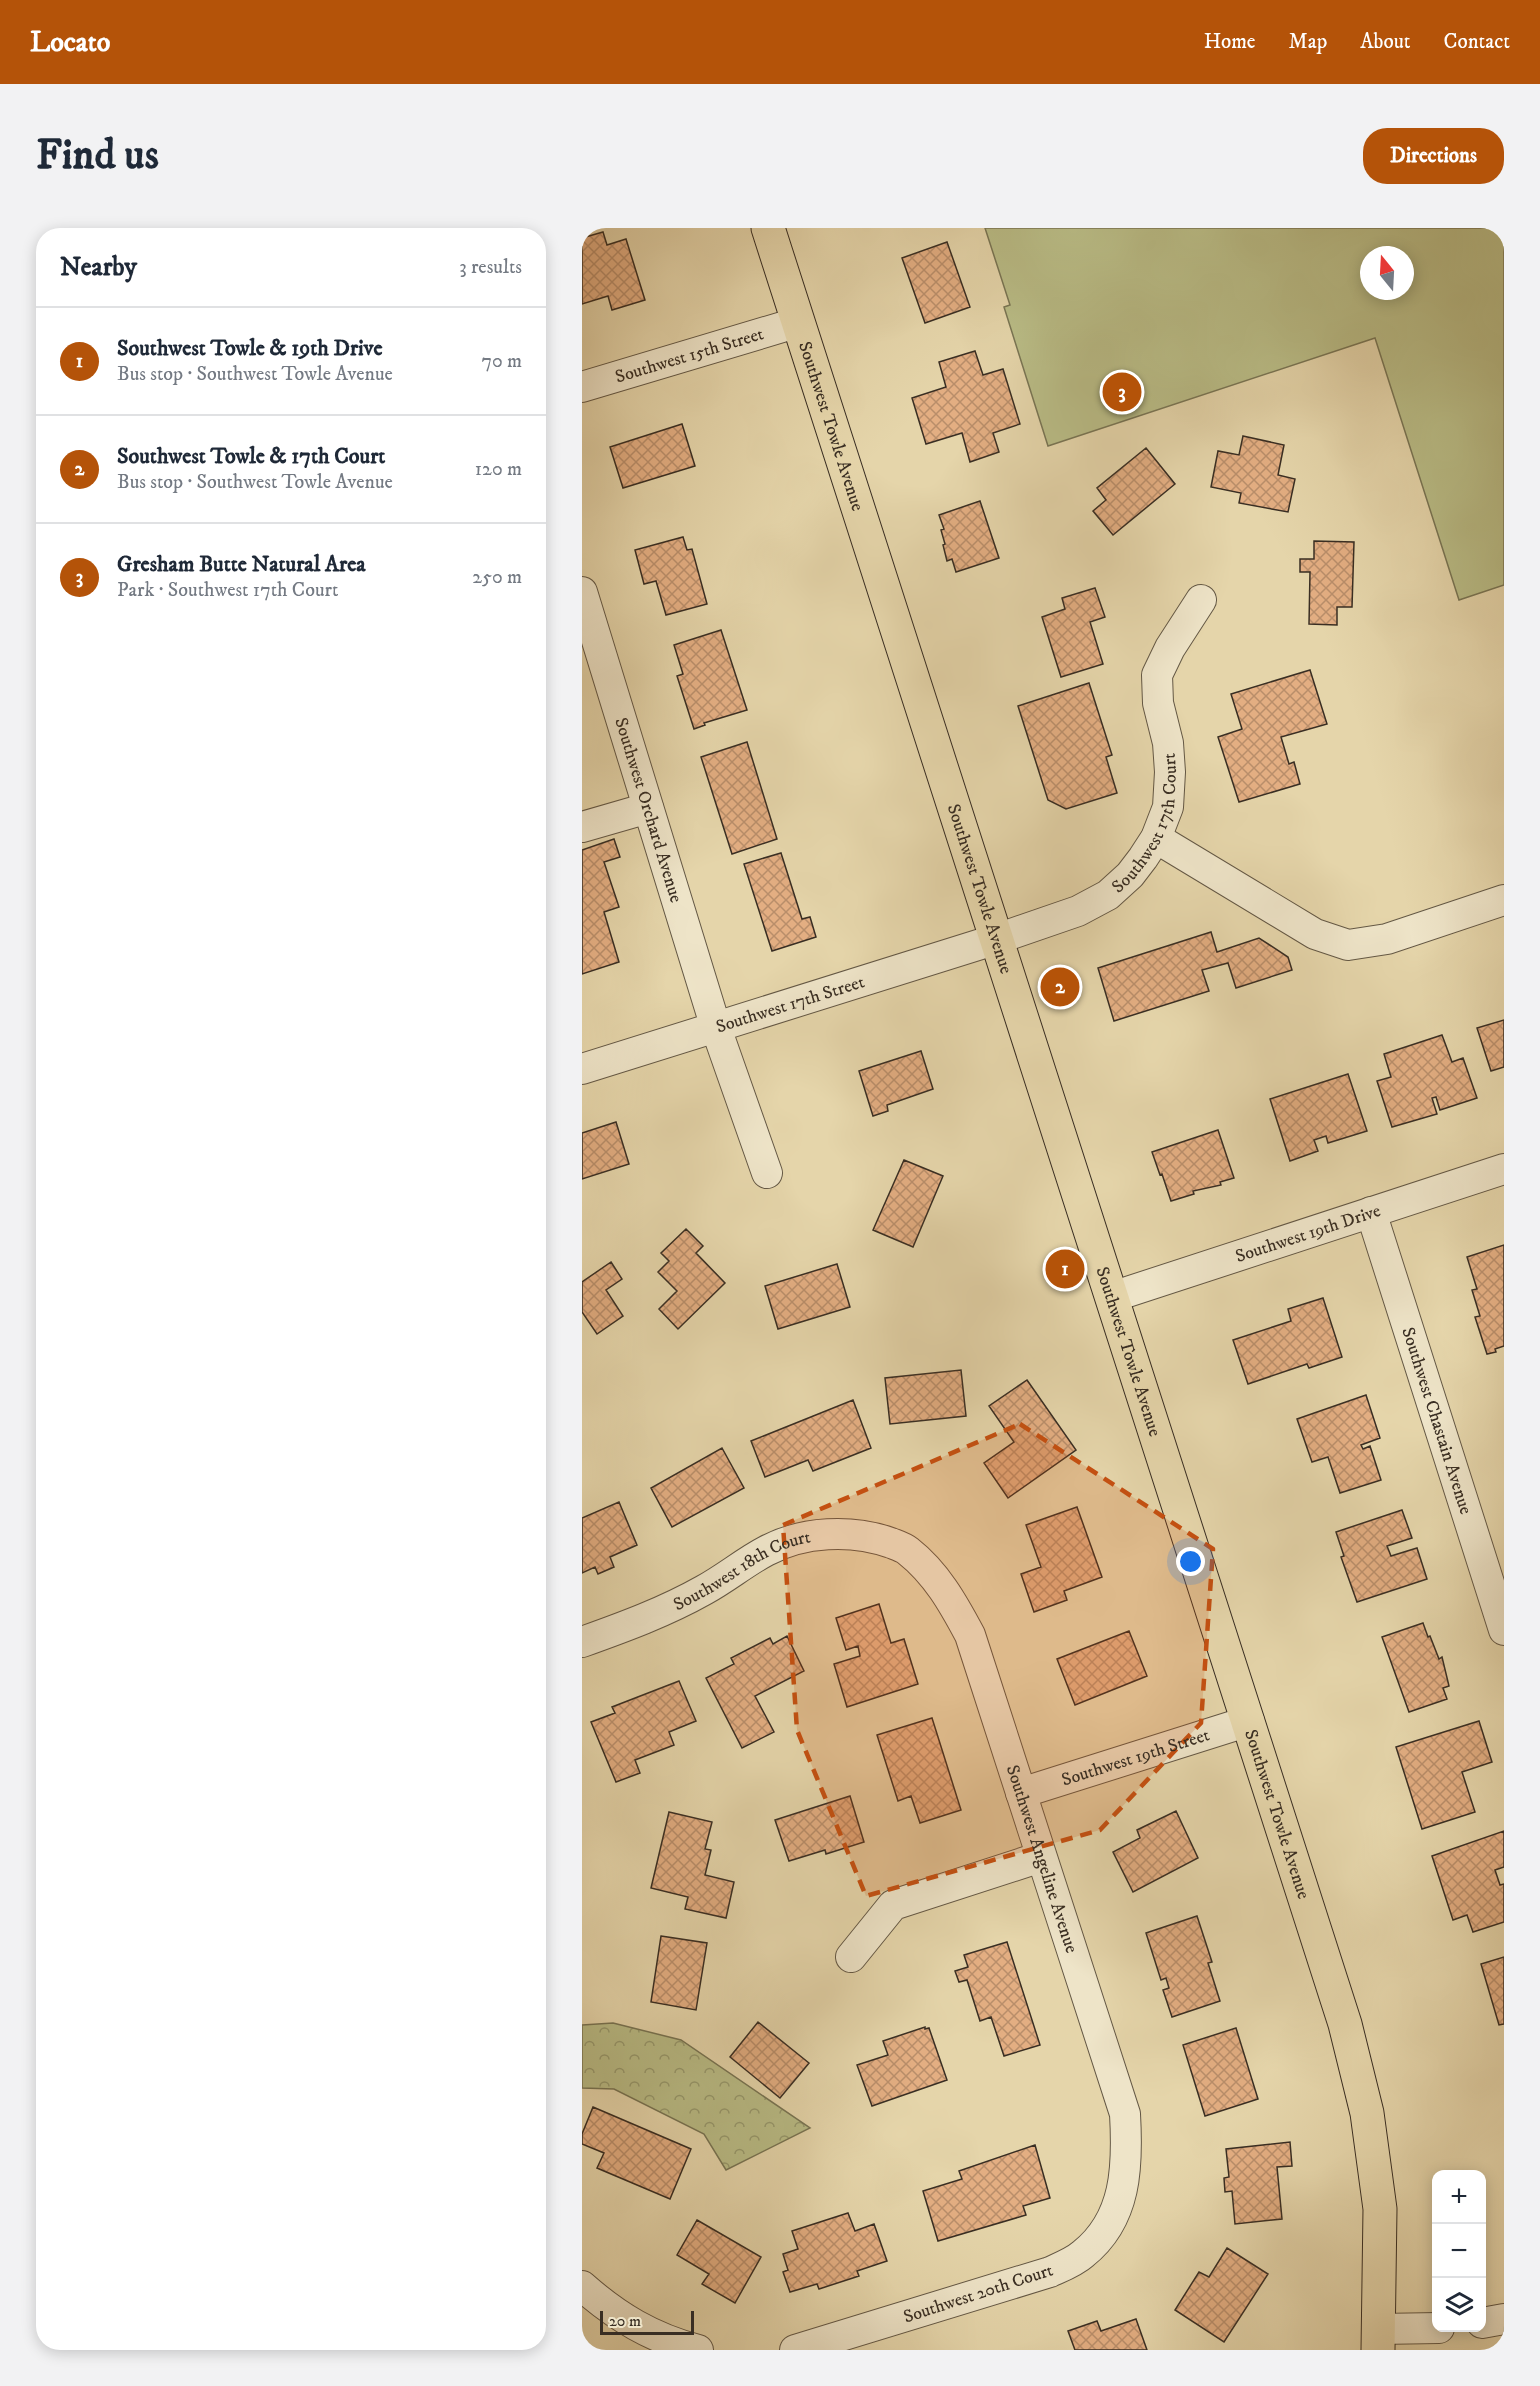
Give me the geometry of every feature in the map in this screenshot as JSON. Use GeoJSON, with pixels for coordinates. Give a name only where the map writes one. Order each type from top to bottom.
{"type":"FeatureCollection","features":[{"type":"Feature","properties":{"kind":"main road","name":"Southwest Towle Avenue"},"geometry":{"type":"LineString","coordinates":[[768,228],[1345,2024],[1367,2113],[1380,2209],[1379,2339]]}},
{"type":"Feature","properties":{"kind":"street","name":"Southwest 15th Street"},"geometry":{"type":"LineString","coordinates":[[582,387],[799,322]]}},
{"type":"Feature","properties":{"kind":"street","name":"Southwest Orchard Avenue"},"geometry":{"type":"LineString","coordinates":[[582,592],[716,1028],[767,1173]]}},
{"type":"Feature","properties":{"kind":"street","name":"Southwest 17th Court"},"geometry":{"type":"LineString","coordinates":[[997,939],[1078,910],[1108,895],[1130,875],[1156,838],[1168,807],[1170,772],[1168,743],[1158,703],[1157,675],[1170,648],[1201,600]]}},
{"type":"Feature","properties":{"kind":"street"},"geometry":{"type":"LineString","coordinates":[[582,827],[648,808]]}},
{"type":"Feature","properties":{"kind":"street"},"geometry":{"type":"LineString","coordinates":[[1156,838],[1315,934],[1348,945],[1387,939],[1504,900]]}},
{"type":"Feature","properties":{"kind":"street","name":"Southwest 17th Street"},"geometry":{"type":"LineString","coordinates":[[582,1069],[997,939]]}},
{"type":"Feature","properties":{"kind":"street","name":"Southwest 19th Drive"},"geometry":{"type":"LineString","coordinates":[[1112,1297],[1504,1169]]}},
{"type":"Feature","properties":{"kind":"street","name":"Southwest Chastain Avenue"},"geometry":{"type":"LineString","coordinates":[[1371,1212],[1504,1627]]}},
{"type":"Feature","properties":{"kind":"street","name":"Southwest 18th Court"},"geometry":{"type":"LineString","coordinates":[[582,1642],[640,1622],[705,1590],[767,1550],[803,1537],[841,1533],[878,1538],[906,1549]]}},
{"type":"Feature","properties":{"kind":"street","name":"Southwest Angeline Avenue"},"geometry":{"type":"LineString","coordinates":[[906,1549],[934,1576],[953,1602],[970,1635],[1125,2114],[1127,2153],[1123,2189]]}},
{"type":"Feature","properties":{"kind":"street","name":"Southwest 19th Street"},"geometry":{"type":"LineString","coordinates":[[1021,1793],[1249,1721]]}},
{"type":"Feature","properties":{"kind":"street"},"geometry":{"type":"LineString","coordinates":[[851,1957],[893,1905],[1041,1857]]}},
{"type":"Feature","properties":{"kind":"street","name":"Southwest 20th Court"},"geometry":{"type":"LineString","coordinates":[[795,2350],[1050,2272],[1082,2256],[1107,2230],[1123,2189]]}},
{"type":"Feature","properties":{"kind":"street"},"geometry":{"type":"LineString","coordinates":[[582,2286],[606,2308],[637,2328],[670,2343],[698,2350]]}},
{"type":"Feature","properties":{"kind":"street"},"geometry":{"type":"LineString","coordinates":[[1486,2322],[1504,2319]]}},
{"type":"Feature","properties":{"kind":"street"},"geometry":{"type":"LineString","coordinates":[[1379,2339],[1432,2329]]}},
{"type":"Feature","properties":{"kind":"highlighted area"},"geometry":{"type":"Polygon","coordinates":[[[1020,1424],[1213,1549],[1201,1723],[1100,1830],[866,1896],[797,1730],[783,1525],[1020,1424]]]}},
{"type":"Feature","properties":{"kind":"green space"},"geometry":{"type":"Polygon","coordinates":[[[985,228],[1504,228],[1504,585],[1459,600],[1375,338],[1048,446],[1004,307],[1010,305],[985,228]]]}},
{"type":"Feature","properties":{"kind":"green space"},"geometry":{"type":"Polygon","coordinates":[[[613,2023],[681,2040],[810,2128],[726,2170],[704,2134],[614,2089],[582,2088],[582,2025],[613,2023]]]}},
{"type":"Feature","properties":{"kind":"building"},"geometry":{"type":"Polygon","coordinates":[[[603,232],[607,245],[626,239],[645,300],[612,310],[608,296],[582,304],[582,238],[603,232]]]}},
{"type":"Feature","properties":{"kind":"building"},"geometry":{"type":"Polygon","coordinates":[[[947,242],[970,307],[925,323],[902,258],[947,242]]]}},
{"type":"Feature","properties":{"kind":"building"},"geometry":{"type":"Polygon","coordinates":[[[975,351],[983,375],[1003,369],[1020,424],[993,433],[999,452],[970,462],[962,433],[926,444],[912,398],[946,387],[939,362],[975,351]]]}},
{"type":"Feature","properties":{"kind":"building"},"geometry":{"type":"Polygon","coordinates":[[[682,424],[695,466],[623,488],[610,447],[682,424]]]}},
{"type":"Feature","properties":{"kind":"building"},"geometry":{"type":"Polygon","coordinates":[[[1243,436],[1284,445],[1278,475],[1295,479],[1288,512],[1239,503],[1241,493],[1211,487],[1218,451],[1239,455],[1243,436]]]}},
{"type":"Feature","properties":{"kind":"building"},"geometry":{"type":"Polygon","coordinates":[[[1146,448],[1175,484],[1113,535],[1093,511],[1106,500],[1097,488],[1146,448]]]}},
{"type":"Feature","properties":{"kind":"building"},"geometry":{"type":"Polygon","coordinates":[[[980,501],[999,558],[956,572],[952,559],[947,561],[941,530],[944,529],[939,515],[980,501]]]}},
{"type":"Feature","properties":{"kind":"building"},"geometry":{"type":"Polygon","coordinates":[[[683,537],[687,550],[692,549],[707,604],[666,615],[656,581],[644,584],[635,550],[683,537]]]}},
{"type":"Feature","properties":{"kind":"building"},"geometry":{"type":"Polygon","coordinates":[[[1314,541],[1354,542],[1352,607],[1337,607],[1337,625],[1309,624],[1310,572],[1300,572],[1300,559],[1314,559],[1314,541]]]}},
{"type":"Feature","properties":{"kind":"building"},"geometry":{"type":"Polygon","coordinates":[[[1095,588],[1105,617],[1090,622],[1103,664],[1061,677],[1042,617],[1065,609],[1062,598],[1095,588]]]}},
{"type":"Feature","properties":{"kind":"building"},"geometry":{"type":"Polygon","coordinates":[[[721,630],[747,710],[704,723],[705,725],[694,729],[677,676],[683,674],[674,645],[721,630]]]}},
{"type":"Feature","properties":{"kind":"building"},"geometry":{"type":"Polygon","coordinates":[[[1310,670],[1327,724],[1281,737],[1289,764],[1294,762],[1300,784],[1239,802],[1218,737],[1242,729],[1231,694],[1310,670]]]}},
{"type":"Feature","properties":{"kind":"building"},"geometry":{"type":"Polygon","coordinates":[[[1089,683],[1112,755],[1106,757],[1117,793],[1066,809],[1048,800],[1018,706],[1089,683]]]}},
{"type":"Feature","properties":{"kind":"building"},"geometry":{"type":"Polygon","coordinates":[[[747,742],[777,839],[732,854],[701,757],[747,742]]]}},
{"type":"Feature","properties":{"kind":"building"},"geometry":{"type":"Polygon","coordinates":[[[614,839],[620,857],[604,862],[619,907],[604,912],[619,962],[582,974],[582,850],[614,839]]]}},
{"type":"Feature","properties":{"kind":"building"},"geometry":{"type":"Polygon","coordinates":[[[781,853],[802,919],[810,917],[816,937],[772,951],[744,864],[781,853]]]}},
{"type":"Feature","properties":{"kind":"building"},"geometry":{"type":"Polygon","coordinates":[[[1211,932],[1217,952],[1259,938],[1288,957],[1292,970],[1236,988],[1228,963],[1202,970],[1209,991],[1114,1021],[1098,968],[1211,932]]]}},
{"type":"Feature","properties":{"kind":"building"},"geometry":{"type":"Polygon","coordinates":[[[1504,1020],[1504,1067],[1491,1071],[1477,1028],[1504,1020]]]}},
{"type":"Feature","properties":{"kind":"building"},"geometry":{"type":"Polygon","coordinates":[[[1442,1035],[1452,1062],[1463,1058],[1477,1098],[1440,1110],[1436,1097],[1432,1098],[1437,1114],[1392,1127],[1377,1081],[1391,1077],[1384,1054],[1442,1035]]]}},
{"type":"Feature","properties":{"kind":"building"},"geometry":{"type":"Polygon","coordinates":[[[921,1051],[933,1089],[887,1105],[888,1111],[873,1116],[859,1071],[921,1051]]]}},
{"type":"Feature","properties":{"kind":"building"},"geometry":{"type":"Polygon","coordinates":[[[1348,1074],[1367,1131],[1328,1143],[1326,1136],[1314,1140],[1318,1151],[1290,1161],[1270,1099],[1348,1074]]]}},
{"type":"Feature","properties":{"kind":"building"},"geometry":{"type":"Polygon","coordinates":[[[616,1122],[629,1164],[582,1179],[582,1133],[616,1122]]]}},
{"type":"Feature","properties":{"kind":"building"},"geometry":{"type":"Polygon","coordinates":[[[1218,1130],[1234,1178],[1220,1182],[1221,1185],[1193,1191],[1194,1194],[1171,1201],[1152,1152],[1218,1130]]]}},
{"type":"Feature","properties":{"kind":"building"},"geometry":{"type":"Polygon","coordinates":[[[904,1160],[943,1176],[913,1247],[873,1230],[904,1160]]]}},
{"type":"Feature","properties":{"kind":"building"},"geometry":{"type":"Polygon","coordinates":[[[686,1229],[703,1246],[696,1253],[725,1283],[678,1329],[659,1309],[677,1291],[658,1272],[669,1261],[661,1253],[686,1229]]]}},
{"type":"Feature","properties":{"kind":"building"},"geometry":{"type":"Polygon","coordinates":[[[1504,1245],[1504,1346],[1495,1349],[1496,1352],[1487,1354],[1475,1317],[1480,1316],[1472,1290],[1477,1289],[1467,1257],[1504,1245]]]}},
{"type":"Feature","properties":{"kind":"building"},"geometry":{"type":"Polygon","coordinates":[[[611,1262],[622,1279],[606,1290],[623,1316],[597,1334],[582,1312],[582,1282],[611,1262]]]}},
{"type":"Feature","properties":{"kind":"building"},"geometry":{"type":"Polygon","coordinates":[[[837,1264],[850,1307],[778,1329],[765,1286],[837,1264]]]}},
{"type":"Feature","properties":{"kind":"building"},"geometry":{"type":"Polygon","coordinates":[[[1323,1298],[1342,1357],[1309,1368],[1307,1364],[1248,1384],[1233,1340],[1291,1321],[1288,1309],[1323,1298]]]}},
{"type":"Feature","properties":{"kind":"building"},"geometry":{"type":"Polygon","coordinates":[[[961,1370],[966,1416],[890,1424],[885,1378],[961,1370]]]}},
{"type":"Feature","properties":{"kind":"building"},"geometry":{"type":"Polygon","coordinates":[[[1027,1380],[1076,1450],[1008,1498],[984,1463],[1014,1442],[989,1406],[1027,1380]]]}},
{"type":"Feature","properties":{"kind":"building"},"geometry":{"type":"Polygon","coordinates":[[[1366,1395],[1380,1438],[1361,1445],[1363,1449],[1370,1446],[1381,1480],[1340,1493],[1328,1457],[1312,1462],[1297,1419],[1366,1395]]]}},
{"type":"Feature","properties":{"kind":"building"},"geometry":{"type":"Polygon","coordinates":[[[853,1400],[871,1448],[813,1471],[808,1460],[765,1477],[751,1441],[853,1400]]]}},
{"type":"Feature","properties":{"kind":"building"},"geometry":{"type":"Polygon","coordinates":[[[722,1448],[744,1488],[672,1527],[651,1488],[722,1448]]]}},
{"type":"Feature","properties":{"kind":"building"},"geometry":{"type":"Polygon","coordinates":[[[619,1502],[637,1545],[610,1557],[614,1567],[598,1574],[595,1567],[582,1573],[582,1518],[619,1502]]]}},
{"type":"Feature","properties":{"kind":"building"},"geometry":{"type":"Polygon","coordinates":[[[1077,1507],[1102,1577],[1064,1591],[1067,1600],[1034,1612],[1021,1574],[1041,1567],[1026,1525],[1077,1507]]]}},
{"type":"Feature","properties":{"kind":"building"},"geometry":{"type":"Polygon","coordinates":[[[1402,1510],[1412,1538],[1387,1546],[1391,1556],[1417,1548],[1427,1579],[1357,1602],[1341,1557],[1344,1556],[1336,1532],[1402,1510]]]}},
{"type":"Feature","properties":{"kind":"building"},"geometry":{"type":"Polygon","coordinates":[[[879,1604],[891,1643],[904,1639],[918,1684],[847,1707],[834,1664],[860,1656],[858,1646],[846,1650],[836,1618],[879,1604]]]}},
{"type":"Feature","properties":{"kind":"building"},"geometry":{"type":"Polygon","coordinates":[[[1423,1623],[1439,1659],[1442,1657],[1449,1686],[1443,1688],[1447,1699],[1409,1712],[1382,1637],[1423,1623]]]}},
{"type":"Feature","properties":{"kind":"building"},"geometry":{"type":"Polygon","coordinates":[[[1129,1631],[1147,1676],[1075,1705],[1057,1659],[1129,1631]]]}},
{"type":"Feature","properties":{"kind":"building"},"geometry":{"type":"Polygon","coordinates":[[[787,1636],[804,1671],[755,1696],[774,1732],[742,1748],[706,1678],[734,1664],[731,1658],[770,1638],[773,1644],[787,1636]]]}},
{"type":"Feature","properties":{"kind":"building"},"geometry":{"type":"Polygon","coordinates":[[[679,1681],[696,1721],[669,1732],[674,1745],[635,1760],[640,1773],[616,1782],[591,1722],[615,1713],[612,1707],[679,1681]]]}},
{"type":"Feature","properties":{"kind":"building"},"geometry":{"type":"Polygon","coordinates":[[[932,1718],[961,1810],[920,1823],[911,1796],[898,1801],[877,1735],[932,1718]]]}},
{"type":"Feature","properties":{"kind":"building"},"geometry":{"type":"Polygon","coordinates":[[[1479,1721],[1492,1762],[1462,1772],[1475,1812],[1422,1829],[1396,1747],[1479,1721]]]}},
{"type":"Feature","properties":{"kind":"building"},"geometry":{"type":"Polygon","coordinates":[[[850,1796],[864,1842],[826,1854],[825,1850],[789,1861],[775,1820],[850,1796]]]}},
{"type":"Feature","properties":{"kind":"building"},"geometry":{"type":"Polygon","coordinates":[[[1176,1811],[1198,1858],[1133,1892],[1113,1852],[1140,1838],[1137,1830],[1176,1811]]]}},
{"type":"Feature","properties":{"kind":"building"},"geometry":{"type":"Polygon","coordinates":[[[669,1812],[712,1822],[705,1849],[711,1850],[705,1875],[734,1882],[726,1918],[685,1909],[688,1897],[651,1888],[669,1812]]]}},
{"type":"Feature","properties":{"kind":"building"},"geometry":{"type":"Polygon","coordinates":[[[1504,1831],[1504,1867],[1495,1870],[1500,1885],[1504,1884],[1504,1922],[1473,1932],[1467,1915],[1453,1920],[1432,1856],[1504,1831]]]}},
{"type":"Feature","properties":{"kind":"building"},"geometry":{"type":"Polygon","coordinates":[[[1197,1916],[1212,1962],[1208,1963],[1220,2001],[1172,2017],[1163,1990],[1169,1988],[1166,1978],[1161,1980],[1146,1933],[1197,1916]]]}},
{"type":"Feature","properties":{"kind":"building"},"geometry":{"type":"Polygon","coordinates":[[[661,1936],[707,1943],[696,2010],[651,2002],[661,1936]]]}},
{"type":"Feature","properties":{"kind":"building"},"geometry":{"type":"Polygon","coordinates":[[[1007,1942],[1040,2045],[1004,2056],[991,2017],[980,2021],[967,1980],[959,1982],[955,1971],[968,1967],[964,1955],[1007,1942]]]}},
{"type":"Feature","properties":{"kind":"building"},"geometry":{"type":"Polygon","coordinates":[[[1504,1957],[1504,2024],[1499,2025],[1481,1964],[1504,1957]]]}},
{"type":"Feature","properties":{"kind":"building"},"geometry":{"type":"Polygon","coordinates":[[[758,2022],[809,2063],[780,2098],[730,2057],[758,2022]]]}},
{"type":"Feature","properties":{"kind":"building"},"geometry":{"type":"Polygon","coordinates":[[[925,2027],[925,2029],[929,2028],[947,2080],[872,2106],[857,2065],[888,2055],[883,2041],[925,2027]]]}},
{"type":"Feature","properties":{"kind":"building"},"geometry":{"type":"Polygon","coordinates":[[[1236,2028],[1258,2099],[1205,2116],[1183,2045],[1236,2028]]]}},
{"type":"Feature","properties":{"kind":"building"},"geometry":{"type":"Polygon","coordinates":[[[593,2107],[691,2149],[670,2199],[597,2168],[604,2153],[582,2144],[582,2134],[593,2107]]]}},
{"type":"Feature","properties":{"kind":"building"},"geometry":{"type":"Polygon","coordinates":[[[1290,2142],[1292,2166],[1277,2167],[1282,2219],[1235,2224],[1232,2191],[1225,2192],[1224,2178],[1229,2177],[1226,2149],[1290,2142]]]}},
{"type":"Feature","properties":{"kind":"building"},"geometry":{"type":"Polygon","coordinates":[[[1035,2145],[1050,2198],[1023,2206],[1026,2215],[938,2241],[923,2191],[962,2179],[959,2171],[1035,2145]]]}},
{"type":"Feature","properties":{"kind":"building"},"geometry":{"type":"Polygon","coordinates":[[[848,2213],[855,2231],[874,2224],[887,2261],[857,2271],[859,2276],[819,2289],[817,2284],[790,2292],[783,2272],[788,2270],[783,2254],[798,2249],[792,2231],[848,2213]]]}},
{"type":"Feature","properties":{"kind":"building"},"geometry":{"type":"Polygon","coordinates":[[[697,2220],[761,2257],[735,2303],[702,2284],[709,2274],[677,2255],[697,2220]]]}},
{"type":"Feature","properties":{"kind":"building"},"geometry":{"type":"Polygon","coordinates":[[[1227,2248],[1268,2274],[1224,2342],[1175,2310],[1199,2272],[1209,2277],[1227,2248]]]}},
{"type":"Feature","properties":{"kind":"building"},"geometry":{"type":"Polygon","coordinates":[[[1136,2319],[1147,2350],[1075,2350],[1068,2331],[1097,2321],[1101,2331],[1136,2319]]]}},
{"type":"Feature","properties":{"kind":"place","name":"Gresham Butte Natural Area"},"geometry":{"type":"Point","coordinates":[1122,392]}},
{"type":"Feature","properties":{"kind":"place","name":"Southwest Towle & 17th Court"},"geometry":{"type":"Point","coordinates":[1060,987]}},
{"type":"Feature","properties":{"kind":"place","name":"Southwest Towle & 19th Drive"},"geometry":{"type":"Point","coordinates":[1065,1269]}}]}
